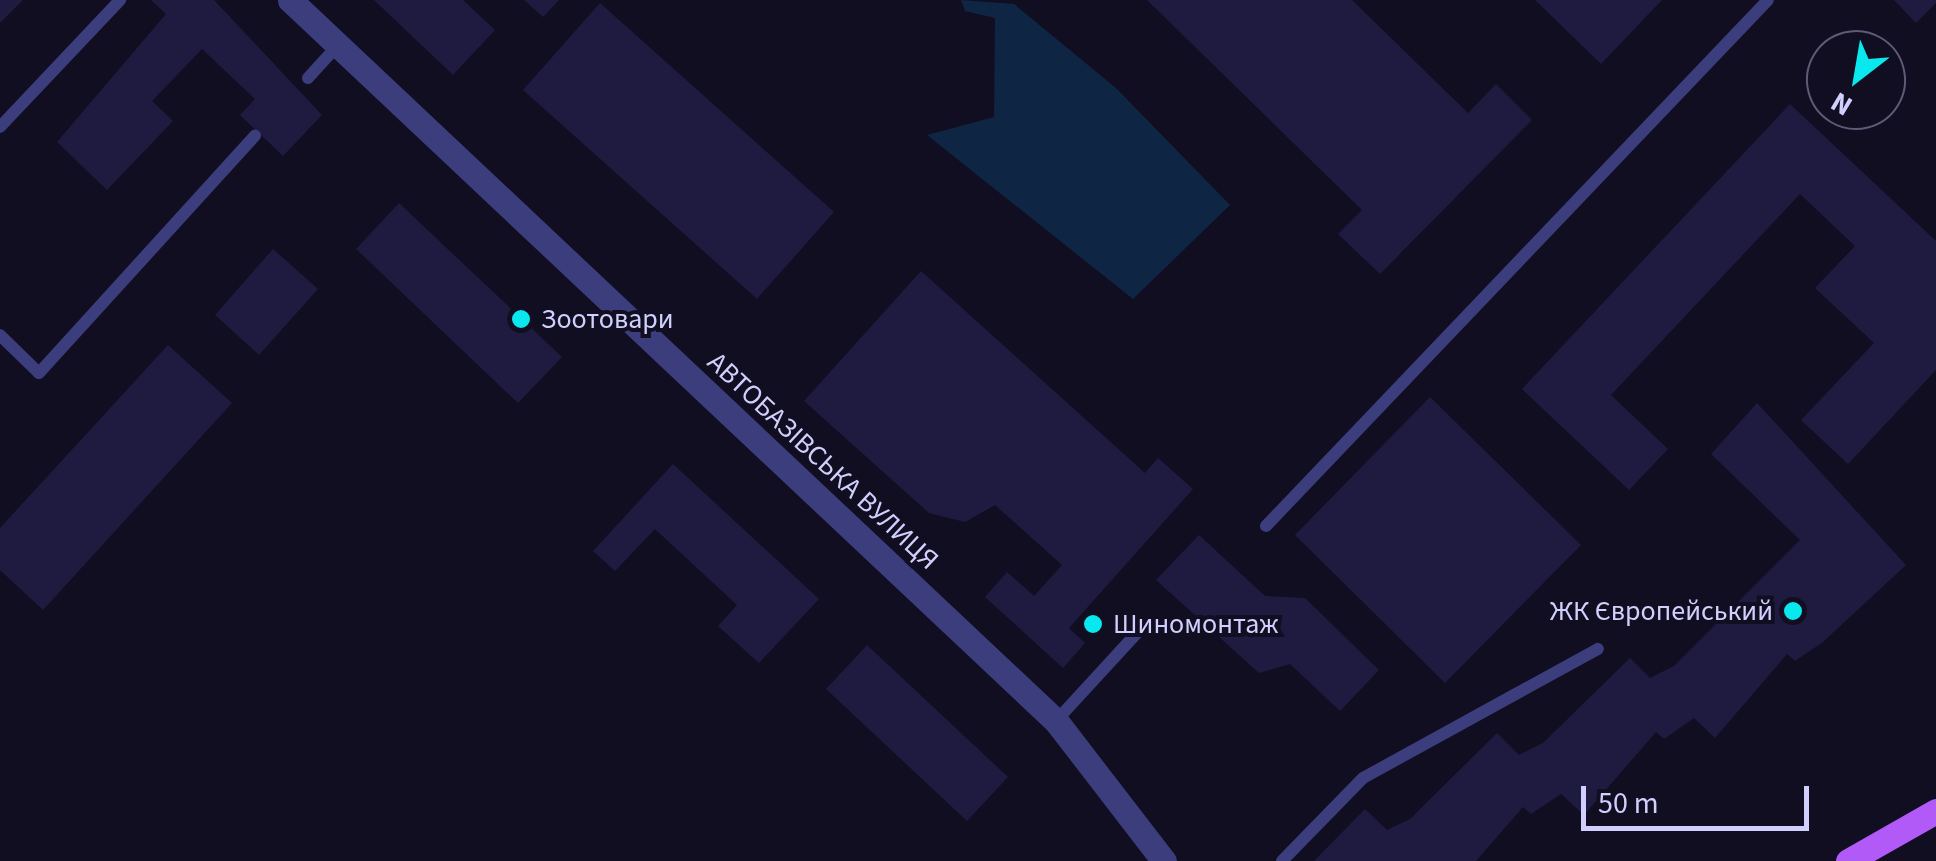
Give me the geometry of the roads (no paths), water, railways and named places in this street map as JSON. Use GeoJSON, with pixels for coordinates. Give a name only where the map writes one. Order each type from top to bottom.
{"type":"FeatureCollection","features":[{"type":"Feature","properties":{"kind":"main road"},"geometry":{"type":"LineString","coordinates":[[1848,861],[1936,811]]}},
{"type":"Feature","properties":{"kind":"street","name":"АВТОБАЗІВСЬКА ВУЛИЦЯ"},"geometry":{"type":"LineString","coordinates":[[290,0],[1056,721],[1164,861]]}},
{"type":"Feature","properties":{"kind":"lane"},"geometry":{"type":"LineString","coordinates":[[0,126],[120,0]]}},
{"type":"Feature","properties":{"kind":"lane"},"geometry":{"type":"LineString","coordinates":[[1266,526],[1768,0]]}},
{"type":"Feature","properties":{"kind":"lane"},"geometry":{"type":"LineString","coordinates":[[308,78],[338,45]]}},
{"type":"Feature","properties":{"kind":"lane"},"geometry":{"type":"LineString","coordinates":[[0,335],[40,373],[255,136]]}},
{"type":"Feature","properties":{"kind":"lane"},"geometry":{"type":"LineString","coordinates":[[1056,721],[1138,633]]}},
{"type":"Feature","properties":{"kind":"lane"},"geometry":{"type":"LineString","coordinates":[[1282,861],[1362,778],[1598,649]]}},
{"type":"Feature","properties":{"kind":"water"},"geometry":{"type":"Polygon","coordinates":[[[961,0],[1014,4],[1116,88],[1230,205],[1133,299],[927,135],[994,117],[995,18],[965,11],[961,0]]]}},
{"type":"Feature","properties":{"kind":"place","name":"Зоотовари"},"geometry":{"type":"Point","coordinates":[521,319]}},
{"type":"Feature","properties":{"kind":"place","name":"ЖК Європейський"},"geometry":{"type":"Point","coordinates":[1793,611]}},
{"type":"Feature","properties":{"kind":"place","name":"Шиномонтаж"},"geometry":{"type":"Point","coordinates":[1093,624]}}]}
